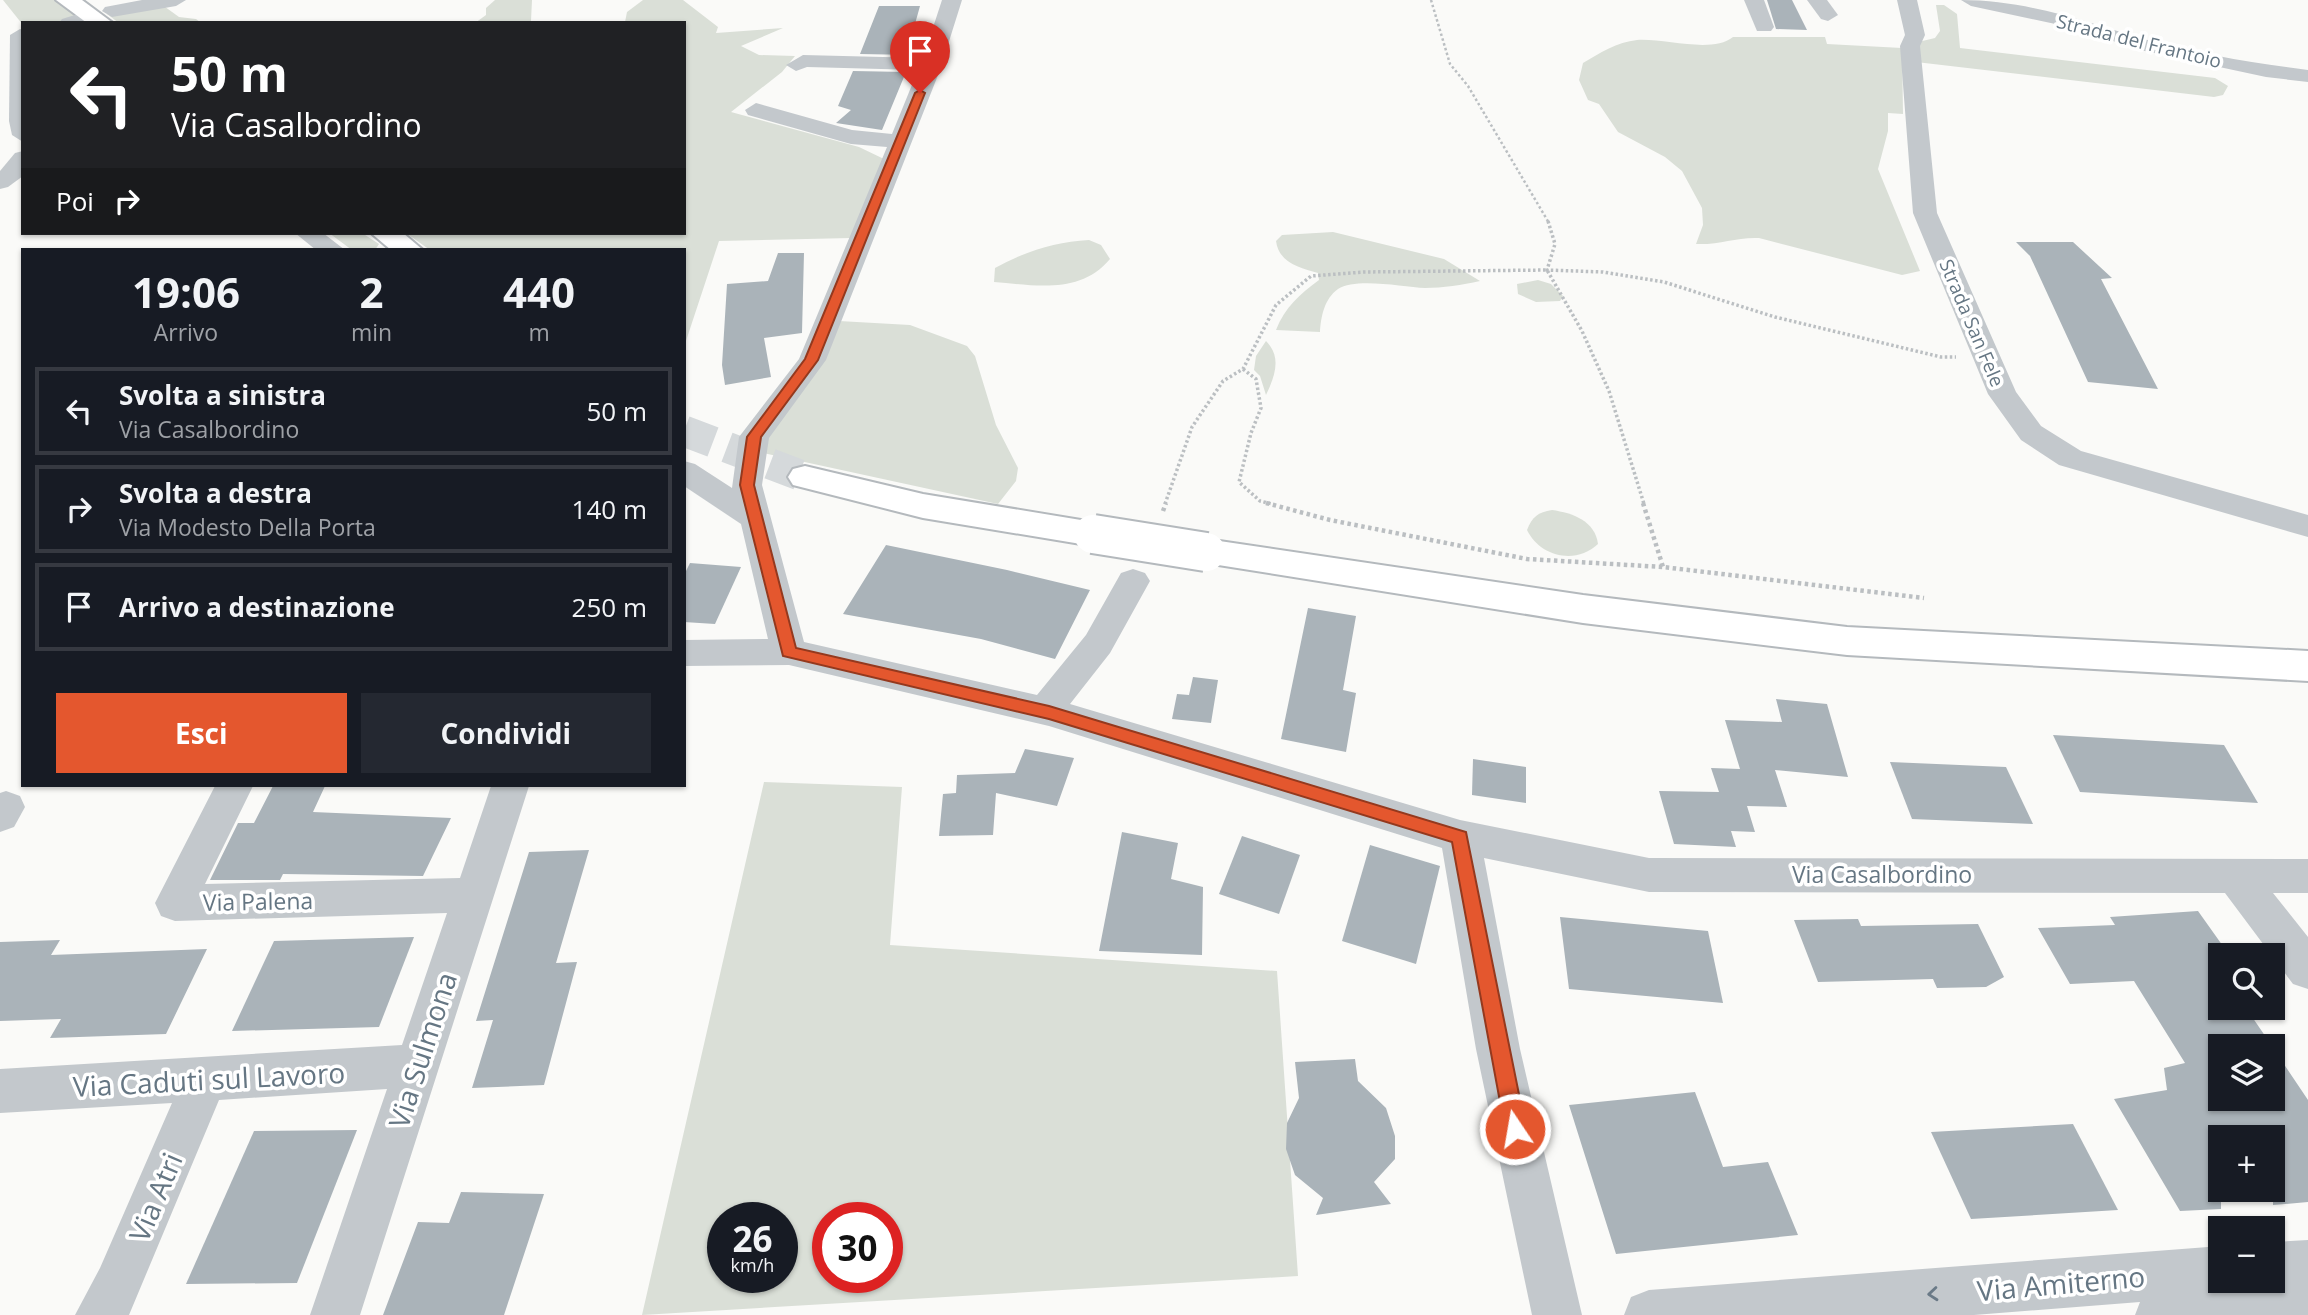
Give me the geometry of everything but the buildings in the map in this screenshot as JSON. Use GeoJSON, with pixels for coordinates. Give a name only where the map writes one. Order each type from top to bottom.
{"type":"FeatureCollection","features":[{"type":"Feature","properties":{"kind":"highway"},"geometry":{"type":"LineString","coordinates":[[67,0],[107,17]]}},
{"type":"Feature","properties":{"kind":"highway"},"geometry":{"type":"LineString","coordinates":[[388,235],[406,248]]}},
{"type":"Feature","properties":{"kind":"highway"},"geometry":{"type":"LineString","coordinates":[[805,477],[923,506],[1583,609],[1847,641],[2308,666]]}},
{"type":"Feature","properties":{"kind":"street"},"geometry":{"type":"LineString","coordinates":[[107,17],[148,4],[176,0]]}},
{"type":"Feature","properties":{"kind":"street"},"geometry":{"type":"LineString","coordinates":[[686,653],[789,652],[747,485],[754,437],[811,360],[931,65],[951,0]]}},
{"type":"Feature","properties":{"kind":"street"},"geometry":{"type":"LineString","coordinates":[[1754,0],[1764,27]]}},
{"type":"Feature","properties":{"kind":"street","name":"Strada San Fele"},"geometry":{"type":"LineString","coordinates":[[1907,0],[1915,35],[1910,46],[1925,213],[1989,356],[2002,394],[2031,433],[2070,458],[2308,526]]}},
{"type":"Feature","properties":{"kind":"street","name":"Strada del Frantoio"},"geometry":{"type":"LineString","coordinates":[[1971,0],[2079,23],[2140,44],[2266,71],[2308,76]]}},
{"type":"Feature","properties":{"kind":"street"},"geometry":{"type":"LineString","coordinates":[[148,4],[169,21]]}},
{"type":"Feature","properties":{"kind":"street"},"geometry":{"type":"LineString","coordinates":[[17,31],[21,126]]}},
{"type":"Feature","properties":{"kind":"street"},"geometry":{"type":"LineString","coordinates":[[796,65],[803,61],[931,65]]}},
{"type":"Feature","properties":{"kind":"street"},"geometry":{"type":"LineString","coordinates":[[756,110],[851,137],[900,141]]}},
{"type":"Feature","properties":{"kind":"street"},"geometry":{"type":"LineString","coordinates":[[0,183],[18,168],[21,162]]}},
{"type":"Feature","properties":{"kind":"street"},"geometry":{"type":"LineString","coordinates":[[310,235],[329,248]]}},
{"type":"Feature","properties":{"kind":"street"},"geometry":{"type":"LineString","coordinates":[[686,472],[756,519]]}},
{"type":"Feature","properties":{"kind":"street"},"geometry":{"type":"LineString","coordinates":[[1049,712],[1054,696],[1098,644],[1133,581]]}},
{"type":"Feature","properties":{"kind":"street","name":"Via Casalbordino"},"geometry":{"type":"LineString","coordinates":[[789,652],[1049,712],[1460,837],[1649,874],[2308,876]]}},
{"type":"Feature","properties":{"kind":"street","name":"Via Palena"},"geometry":{"type":"LineString","coordinates":[[233,787],[175,903],[472,895]]}},
{"type":"Feature","properties":{"kind":"street","name":"Via Sulmona"},"geometry":{"type":"LineString","coordinates":[[335,1315],[510,787]]}},
{"type":"Feature","properties":{"kind":"street"},"geometry":{"type":"LineString","coordinates":[[1460,837],[1498,1049],[1556,1315]]}},
{"type":"Feature","properties":{"kind":"street"},"geometry":{"type":"LineString","coordinates":[[2234,874],[2308,970]]}},
{"type":"Feature","properties":{"kind":"street","name":"Via Caduti sul Lavoro"},"geometry":{"type":"LineString","coordinates":[[0,1091],[417,1066]]}},
{"type":"Feature","properties":{"kind":"street","name":"Via Atri"},"geometry":{"type":"LineString","coordinates":[[100,1315],[118,1286],[206,1077]]}},
{"type":"Feature","properties":{"kind":"street"},"geometry":{"type":"LineString","coordinates":[[2285,1266],[2308,1265]]}},
{"type":"Feature","properties":{"kind":"street","name":"Via Amiterno"},"geometry":{"type":"LineString","coordinates":[[1649,1315],[2208,1272]]}},
{"type":"Feature","properties":{"kind":"street","name":"Via Amiterno"},"geometry":{"type":"LineString","coordinates":[[2160,1315],[2308,1303]]}},
{"type":"Feature","properties":{"kind":"path"},"geometry":{"type":"LineString","coordinates":[[1431,0],[1450,64],[1468,86],[1549,222],[1555,244],[1547,270],[1582,331],[1609,391],[1663,567]]}},
{"type":"Feature","properties":{"kind":"path"},"geometry":{"type":"LineString","coordinates":[[1161,517],[1192,427],[1223,381],[1243,369],[1276,305],[1311,276],[1364,272],[1603,272],[1664,282],[1775,317],[1941,357],[1989,356]]}},
{"type":"Feature","properties":{"kind":"path"},"geometry":{"type":"LineString","coordinates":[[1243,369],[1256,379],[1261,408],[1251,433],[1240,482],[1260,501],[1330,520],[1527,559],[1663,567],[1924,598]]}},
{"type":"Feature","properties":{"kind":"shaded area"},"geometry":{"type":"Polygon","coordinates":[[[3,0],[57,0],[82,18],[70,21],[21,22],[3,0]]]}},
{"type":"Feature","properties":{"kind":"shaded area"},"geometry":{"type":"Polygon","coordinates":[[[495,0],[532,0],[531,21],[478,21],[486,15],[486,8],[495,0]]]}},
{"type":"Feature","properties":{"kind":"shaded area"},"geometry":{"type":"Polygon","coordinates":[[[643,0],[683,0],[718,27],[716,33],[783,28],[741,46],[759,55],[795,56],[782,72],[731,112],[859,147],[884,159],[851,238],[719,241],[686,341],[686,248],[427,248],[409,235],[686,235],[686,21],[625,21],[627,12],[643,0]]]}},
{"type":"Feature","properties":{"kind":"shaded area"},"geometry":{"type":"Polygon","coordinates":[[[161,4],[179,17],[198,21],[116,21],[107,14],[161,4]]]}},
{"type":"Feature","properties":{"kind":"shaded area"},"geometry":{"type":"Polygon","coordinates":[[[1936,5],[1944,5],[1957,14],[1960,48],[2215,78],[2228,86],[2223,95],[2214,97],[1916,62],[1914,43],[1935,38],[1940,31],[1936,5]]]}},
{"type":"Feature","properties":{"kind":"shaded area"},"geometry":{"type":"Polygon","coordinates":[[[1733,37],[1825,37],[1827,44],[1902,48],[1903,114],[1888,113],[1888,131],[1878,169],[1920,271],[1902,275],[1759,238],[1696,244],[1703,225],[1702,208],[1682,171],[1665,157],[1618,132],[1599,104],[1588,100],[1579,80],[1583,63],[1623,43],[1648,40],[1701,45],[1724,42],[1733,37]]]}},
{"type":"Feature","properties":{"kind":"shaded area"},"geometry":{"type":"Polygon","coordinates":[[[1333,232],[1444,259],[1480,281],[1432,288],[1368,283],[1346,285],[1333,293],[1326,303],[1320,332],[1276,330],[1294,302],[1319,280],[1318,273],[1298,266],[1281,255],[1276,241],[1282,235],[1333,232]]]}},
{"type":"Feature","properties":{"kind":"shaded area"},"geometry":{"type":"Polygon","coordinates":[[[332,235],[365,235],[379,244],[376,248],[349,248],[332,235]]]}},
{"type":"Feature","properties":{"kind":"shaded area"},"geometry":{"type":"Polygon","coordinates":[[[1089,240],[1101,245],[1110,259],[1085,278],[1071,283],[1041,286],[994,282],[995,268],[1018,257],[1052,245],[1089,240]]]}},
{"type":"Feature","properties":{"kind":"shaded area"},"geometry":{"type":"Polygon","coordinates":[[[1538,280],[1551,284],[1563,296],[1560,301],[1536,302],[1518,294],[1517,284],[1538,280]]]}},
{"type":"Feature","properties":{"kind":"shaded area"},"geometry":{"type":"Polygon","coordinates":[[[839,321],[910,325],[967,346],[975,356],[996,425],[1018,468],[1016,481],[998,504],[759,452],[839,321]]]}},
{"type":"Feature","properties":{"kind":"shaded area"},"geometry":{"type":"Polygon","coordinates":[[[1266,341],[1274,354],[1275,367],[1266,395],[1260,376],[1254,370],[1256,356],[1266,341]]]}},
{"type":"Feature","properties":{"kind":"shaded area"},"geometry":{"type":"Polygon","coordinates":[[[1552,510],[1568,513],[1588,524],[1598,544],[1589,551],[1569,556],[1549,552],[1540,547],[1527,530],[1536,516],[1552,510]]]}},
{"type":"Feature","properties":{"kind":"shaded area"},"geometry":{"type":"Polygon","coordinates":[[[764,782],[902,787],[890,945],[1277,971],[1298,1276],[642,1315],[764,782]]]}},
{"type":"Feature","properties":{"kind":"tunnel"},"geometry":{"type":"LineString","coordinates":[[686,432],[805,477]]}},
{"type":"Feature","properties":{"kind":"route"},"geometry":{"type":"LineString","coordinates":[[920,93],[811,360],[754,437],[747,485],[789,652],[1049,712],[1460,837],[1515,1129]]}}]}
